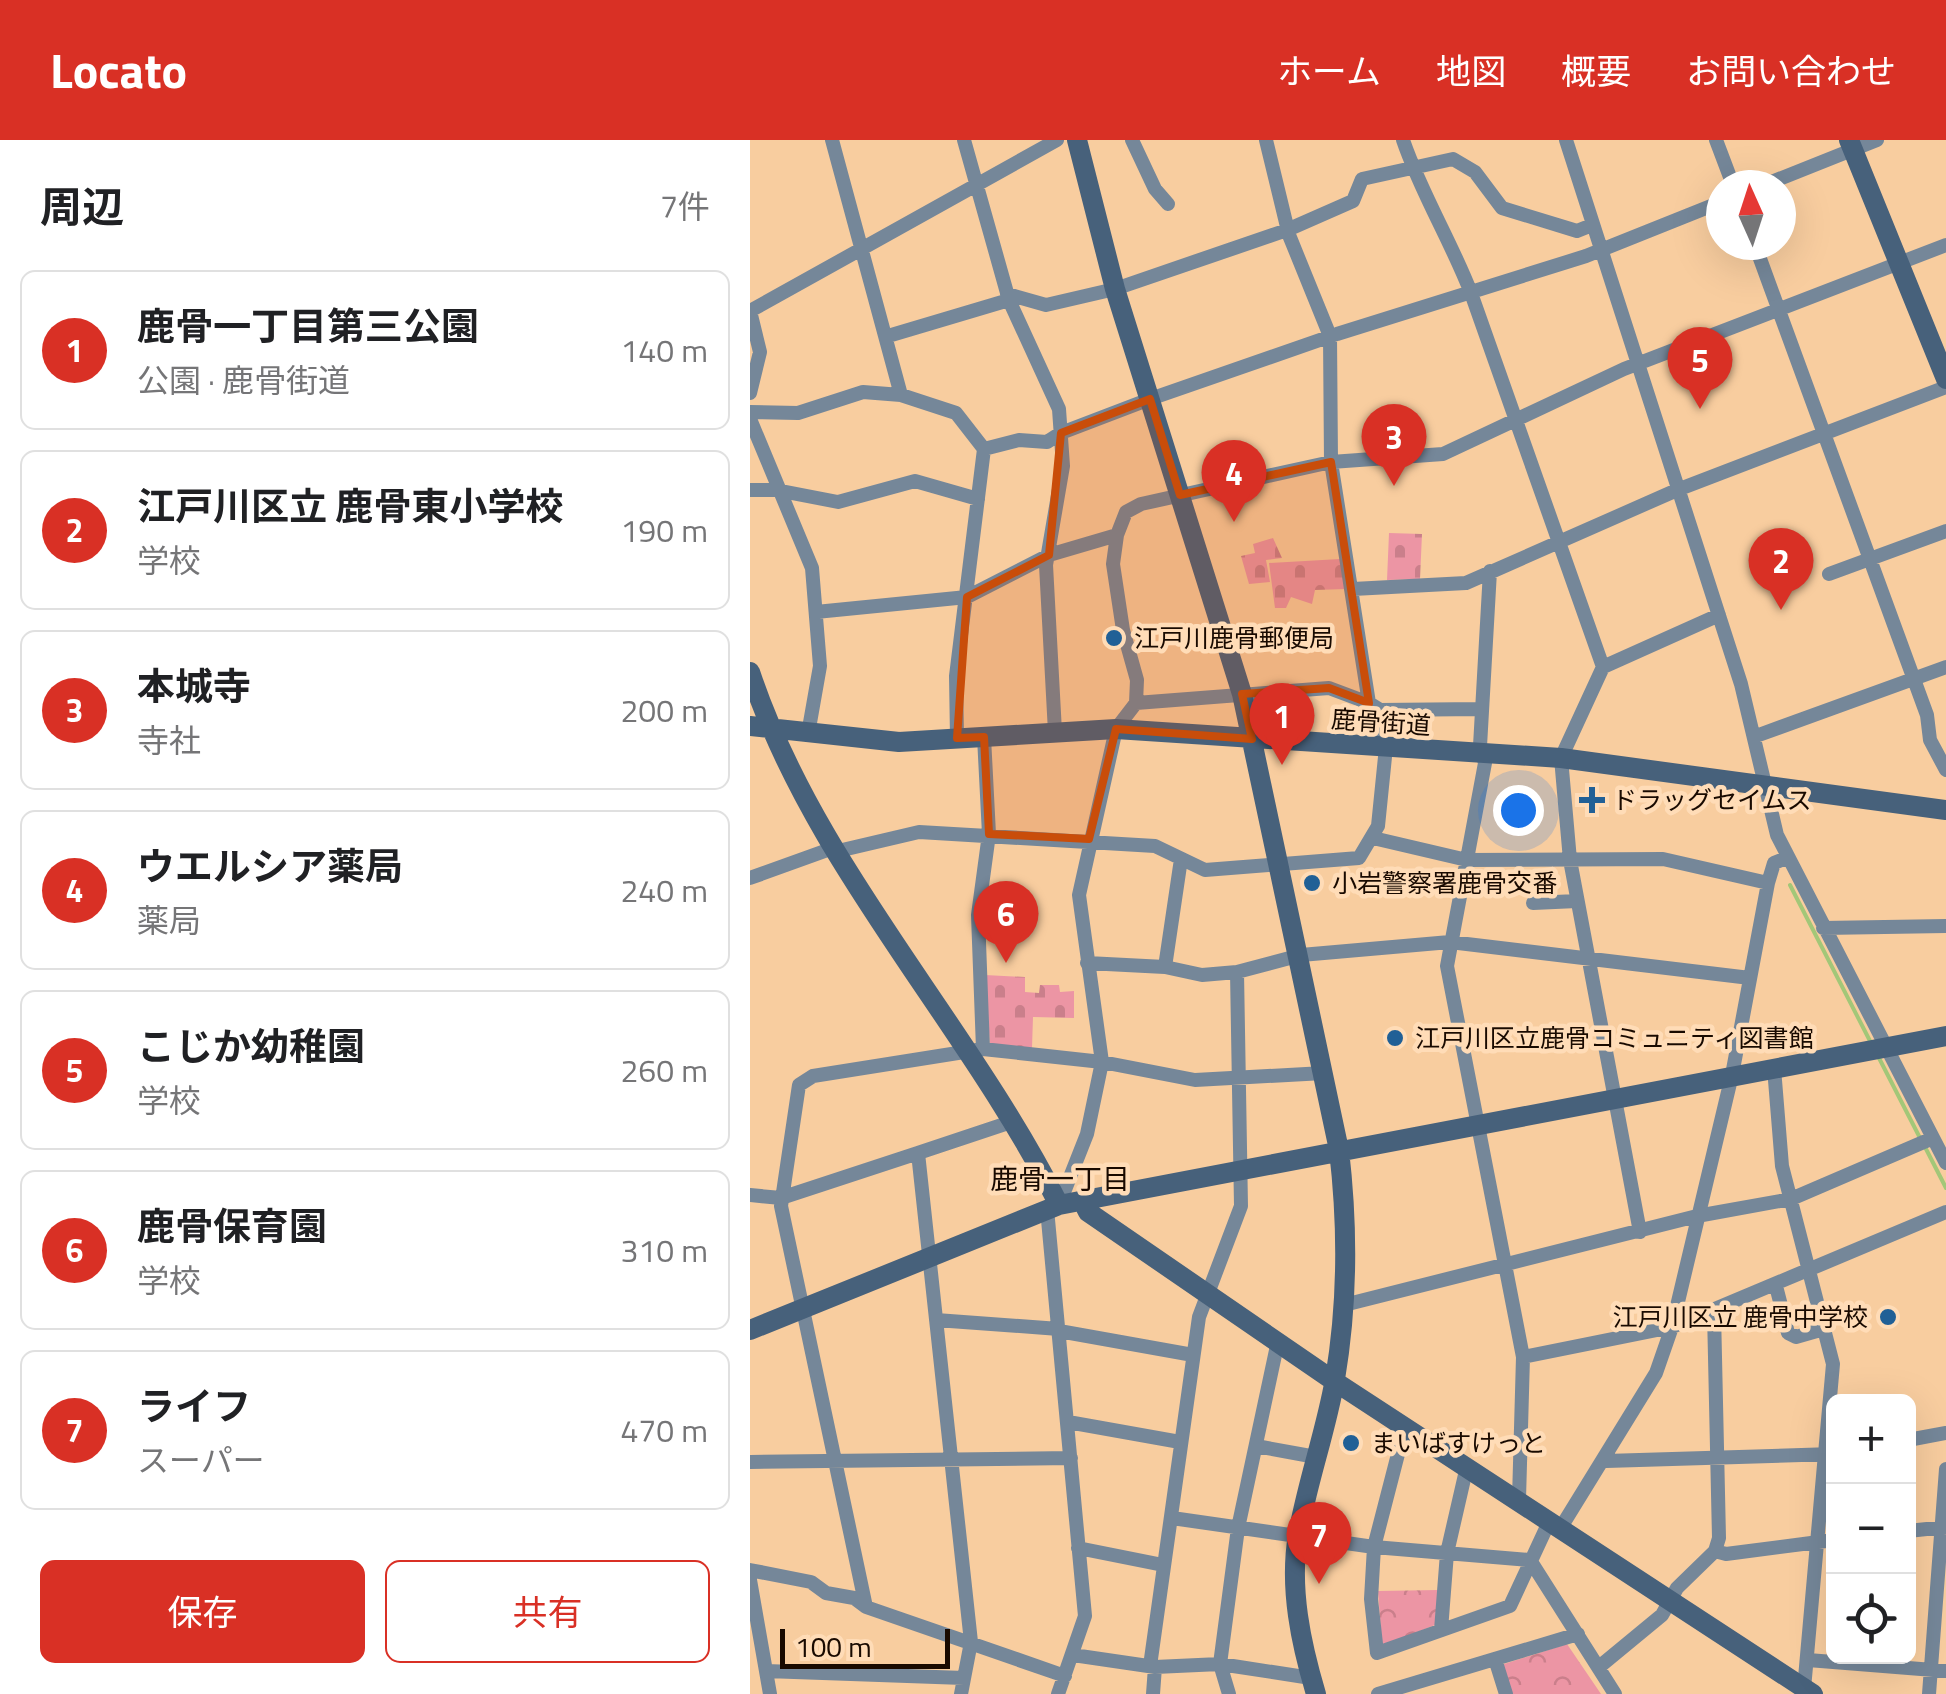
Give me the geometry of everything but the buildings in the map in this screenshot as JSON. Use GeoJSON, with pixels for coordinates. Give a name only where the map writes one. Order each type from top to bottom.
{"type":"FeatureCollection","features":[{"type":"Feature","properties":{"kind":"street"},"geometry":{"type":"LineString","coordinates":[[832,140],[865,248],[901,395]]}},
{"type":"Feature","properties":{"kind":"street"},"geometry":{"type":"LineString","coordinates":[[964,140],[1008,297],[1060,409],[1063,466],[1049,555],[1055,732]]}},
{"type":"Feature","properties":{"kind":"street"},"geometry":{"type":"LineString","coordinates":[[750,393],[760,352],[750,311],[1057,140]]}},
{"type":"Feature","properties":{"kind":"street"},"geometry":{"type":"LineString","coordinates":[[1073,1655],[1152,1666],[1220,1664],[1314,1686],[1297,1600],[1298,1538],[1334,1381],[1344,1305],[1348,1218],[1324,1073],[1242,694],[1116,289],[1078,140]]}},
{"type":"Feature","properties":{"kind":"street"},"geometry":{"type":"LineString","coordinates":[[1132,140],[1156,189],[1168,204]]}},
{"type":"Feature","properties":{"kind":"street"},"geometry":{"type":"LineString","coordinates":[[750,878],[896,834],[990,834],[1154,846],[1205,870],[1358,858],[1373,838],[1386,783],[1384,747],[1331,462],[1330,336],[1287,230],[1266,140]]}},
{"type":"Feature","properties":{"kind":"street"},"geometry":{"type":"LineString","coordinates":[[1403,140],[1412,168],[1471,294],[1603,667]]}},
{"type":"Feature","properties":{"kind":"street"},"geometry":{"type":"LineString","coordinates":[[1566,140],[1756,736],[1777,835],[1946,1163]]}},
{"type":"Feature","properties":{"kind":"street"},"geometry":{"type":"LineString","coordinates":[[1716,140],[1728,170]]}},
{"type":"Feature","properties":{"kind":"street"},"geometry":{"type":"LineString","coordinates":[[1796,170],[1851,144],[1876,140]]}},
{"type":"Feature","properties":{"kind":"street"},"geometry":{"type":"LineString","coordinates":[[1851,144],[1946,379]]}},
{"type":"Feature","properties":{"kind":"street"},"geometry":{"type":"LineString","coordinates":[[888,336],[1008,297],[1046,304],[1116,289],[1287,230],[1353,201],[1362,179],[1454,159],[1475,172],[1502,208],[1577,231],[1592,225]]}},
{"type":"Feature","properties":{"kind":"street"},"geometry":{"type":"LineString","coordinates":[[984,448],[1019,440],[1047,442],[1150,399],[1330,336],[1600,250],[1706,208]]}},
{"type":"Feature","properties":{"kind":"street"},"geometry":{"type":"LineString","coordinates":[[1053,1207],[1087,1134],[1102,1062],[1079,895],[1116,729],[1136,703],[1138,680],[1123,630],[1114,564],[1117,535],[1126,512],[1180,495],[1331,462],[1443,454],[1637,364],[1946,245]]}},
{"type":"Feature","properties":{"kind":"street"},"geometry":{"type":"LineString","coordinates":[[1760,260],[1928,715],[1930,740],[1946,770]]}},
{"type":"Feature","properties":{"kind":"street"},"geometry":{"type":"LineString","coordinates":[[1689,344],[1704,384]]}},
{"type":"Feature","properties":{"kind":"street"},"geometry":{"type":"LineString","coordinates":[[1353,589],[1466,583],[1677,490],[1946,387]]}},
{"type":"Feature","properties":{"kind":"street"},"geometry":{"type":"LineString","coordinates":[[808,734],[820,666],[812,568],[776,490],[750,416],[798,413],[863,392],[901,395],[956,413],[984,448],[956,676],[958,738]]}},
{"type":"Feature","properties":{"kind":"street"},"geometry":{"type":"LineString","coordinates":[[750,490],[776,490],[838,502],[915,481],[978,499]]}},
{"type":"Feature","properties":{"kind":"street"},"geometry":{"type":"LineString","coordinates":[[1829,574],[1946,530]]}},
{"type":"Feature","properties":{"kind":"street"},"geometry":{"type":"LineString","coordinates":[[816,612],[967,597],[1049,555],[1117,535]]}},
{"type":"Feature","properties":{"kind":"street"},"geometry":{"type":"LineString","coordinates":[[1490,572],[1490,630],[1481,708],[1484,754],[1447,966],[1502,1266],[1523,1357],[1519,1499]]}},
{"type":"Feature","properties":{"kind":"street"},"geometry":{"type":"LineString","coordinates":[[1640,1232],[1570,860],[1562,758],[1603,667],[1719,615]]}},
{"type":"Feature","properties":{"kind":"street"},"geometry":{"type":"LineString","coordinates":[[1756,736],[1946,667]]}},
{"type":"Feature","properties":{"kind":"street"},"geometry":{"type":"LineString","coordinates":[[750,672],[760,728],[837,849],[975,1050],[1053,1207],[1059,1330],[1086,1616],[1058,1694]]}},
{"type":"Feature","properties":{"kind":"street"},"geometry":{"type":"LineString","coordinates":[[1136,703],[1328,688],[1375,706],[1481,708]]}},
{"type":"Feature","properties":{"kind":"street","name":"鹿骨街道"},"geometry":{"type":"LineString","coordinates":[[760,728],[899,742],[1116,729],[1562,758],[1946,810]]}},
{"type":"Feature","properties":{"kind":"street"},"geometry":{"type":"LineString","coordinates":[[975,1050],[978,914],[990,834],[984,737]]}},
{"type":"Feature","properties":{"kind":"street"},"geometry":{"type":"LineString","coordinates":[[1373,838],[1467,860],[1663,858],[1768,883]]}},
{"type":"Feature","properties":{"kind":"street"},"geometry":{"type":"LineString","coordinates":[[1405,1427],[1374,1547],[1371,1600],[1377,1652],[1510,1606],[1530,1560],[1606,1461],[1656,1373],[1672,1328],[1701,1215],[1768,883],[1774,863],[1786,858]]}},
{"type":"Feature","properties":{"kind":"street"},"geometry":{"type":"LineString","coordinates":[[1165,967],[1181,860]]}},
{"type":"Feature","properties":{"kind":"street"},"geometry":{"type":"LineString","coordinates":[[1533,902],[1578,901]]}},
{"type":"Feature","properties":{"kind":"street"},"geometry":{"type":"LineString","coordinates":[[1823,928],[1946,926]]}},
{"type":"Feature","properties":{"kind":"street"},"geometry":{"type":"LineString","coordinates":[[1087,963],[1165,967],[1202,975],[1237,972],[1300,955],[1450,942],[1750,978]]}},
{"type":"Feature","properties":{"kind":"street"},"geometry":{"type":"LineString","coordinates":[[1153,1694],[1152,1666],[1163,1565],[1194,1355],[1208,1292],[1241,1206],[1237,972]]}},
{"type":"Feature","properties":{"kind":"street"},"geometry":{"type":"LineString","coordinates":[[750,1341],[750,1328],[1053,1207],[1946,1036]]}},
{"type":"Feature","properties":{"kind":"street"},"geometry":{"type":"LineString","coordinates":[[866,1607],[781,1198],[799,1085],[813,1076],[975,1050],[1102,1062],[1194,1080],[1324,1073]]}},
{"type":"Feature","properties":{"kind":"street"},"geometry":{"type":"LineString","coordinates":[[1774,1068],[1782,1166],[1833,1364],[1832,1394]]}},
{"type":"Feature","properties":{"kind":"street"},"geometry":{"type":"LineString","coordinates":[[750,1195],[781,1198],[1011,1122]]}},
{"type":"Feature","properties":{"kind":"street"},"geometry":{"type":"LineString","coordinates":[[1344,1305],[1701,1215],[1791,1199],[1933,1138]]}},
{"type":"Feature","properties":{"kind":"street"},"geometry":{"type":"LineString","coordinates":[[766,1671],[963,1686],[971,1642],[918,1153]]}},
{"type":"Feature","properties":{"kind":"street"},"geometry":{"type":"LineString","coordinates":[[1082,1200],[1088,1212],[1334,1381],[1808,1692]]}},
{"type":"Feature","properties":{"kind":"street"},"geometry":{"type":"LineString","coordinates":[[1523,1357],[1672,1328],[1946,1212]]}},
{"type":"Feature","properties":{"kind":"street"},"geometry":{"type":"LineString","coordinates":[[1776,1286],[1788,1334],[1796,1337],[1824,1329]]}},
{"type":"Feature","properties":{"kind":"street"},"geometry":{"type":"LineString","coordinates":[[1598,1667],[1662,1615],[1715,1551],[1719,1538],[1714,1312]]}},
{"type":"Feature","properties":{"kind":"street"},"geometry":{"type":"LineString","coordinates":[[936,1320],[1059,1330],[1194,1355]]}},
{"type":"Feature","properties":{"kind":"street"},"geometry":{"type":"LineString","coordinates":[[1228,1694],[1220,1664],[1238,1528],[1278,1341]]}},
{"type":"Feature","properties":{"kind":"street"},"geometry":{"type":"LineString","coordinates":[[1068,1422],[1180,1442]]}},
{"type":"Feature","properties":{"kind":"street"},"geometry":{"type":"LineString","coordinates":[[1916,1439],[1946,1433]]}},
{"type":"Feature","properties":{"kind":"street"},"geometry":{"type":"LineString","coordinates":[[1256,1446],[1316,1457]]}},
{"type":"Feature","properties":{"kind":"street"},"geometry":{"type":"LineString","coordinates":[[1606,1461],[1826,1455]]}},
{"type":"Feature","properties":{"kind":"street"},"geometry":{"type":"LineString","coordinates":[[750,1462],[1071,1458]]}},
{"type":"Feature","properties":{"kind":"street"},"geometry":{"type":"LineString","coordinates":[[1440,1630],[1447,1553],[1467,1466]]}},
{"type":"Feature","properties":{"kind":"street"},"geometry":{"type":"LineString","coordinates":[[1930,1694],[1938,1670],[1946,1469]]}},
{"type":"Feature","properties":{"kind":"street"},"geometry":{"type":"LineString","coordinates":[[1808,1692],[1817,1542],[1826,1477]]}},
{"type":"Feature","properties":{"kind":"street"},"geometry":{"type":"LineString","coordinates":[[1172,1518],[1374,1547],[1530,1560]]}},
{"type":"Feature","properties":{"kind":"street"},"geometry":{"type":"LineString","coordinates":[[1916,1529],[1944,1526]]}},
{"type":"Feature","properties":{"kind":"street"},"geometry":{"type":"LineString","coordinates":[[1715,1551],[1726,1554],[1826,1541]]}},
{"type":"Feature","properties":{"kind":"street"},"geometry":{"type":"LineString","coordinates":[[1078,1548],[1163,1565]]}},
{"type":"Feature","properties":{"kind":"street"},"geometry":{"type":"LineString","coordinates":[[1530,1560],[1615,1694]]}},
{"type":"Feature","properties":{"kind":"street"},"geometry":{"type":"LineString","coordinates":[[750,1570],[811,1582],[826,1593],[854,1598],[866,1607],[1065,1676]]}},
{"type":"Feature","properties":{"kind":"street"},"geometry":{"type":"LineString","coordinates":[[750,1580],[770,1694]]}},
{"type":"Feature","properties":{"kind":"street"},"geometry":{"type":"LineString","coordinates":[[1378,1694],[1578,1634]]}},
{"type":"Feature","properties":{"kind":"street"},"geometry":{"type":"LineString","coordinates":[[1495,1659],[1506,1694]]}},
{"type":"Feature","properties":{"kind":"street"},"geometry":{"type":"LineString","coordinates":[[1808,1660],[1938,1670]]}},
{"type":"Feature","properties":{"kind":"highlighted area"},"geometry":{"type":"Polygon","coordinates":[[[1150,399],[1180,495],[1331,462],[1369,703],[1329,688],[1242,694],[1252,739],[1116,729],[1089,839],[989,834],[984,737],[957,738],[967,597],[1049,555],[1061,433],[1150,399]]]}},
{"type":"Feature","properties":{"kind":"green space"},"geometry":{"type":"Polygon","coordinates":[[[1389,533],[1422,534],[1420,579],[1387,580],[1389,533]]]}},
{"type":"Feature","properties":{"kind":"green space"},"geometry":{"type":"Polygon","coordinates":[[[1273,538],[1282,558],[1266,560],[1270,582],[1249,584],[1241,556],[1255,553],[1253,544],[1273,538]]]}},
{"type":"Feature","properties":{"kind":"green space"},"geometry":{"type":"Polygon","coordinates":[[[1340,559],[1346,589],[1315,590],[1312,604],[1291,597],[1286,608],[1275,608],[1269,563],[1340,559]]]}},
{"type":"Feature","properties":{"kind":"green space"},"geometry":{"type":"Polygon","coordinates":[[[985,975],[1025,977],[1025,992],[1039,993],[1040,985],[1059,985],[1060,992],[1074,991],[1074,1018],[1033,1017],[1032,1048],[990,1045],[985,975]]]}},
{"type":"Feature","properties":{"kind":"green space"},"geometry":{"type":"Polygon","coordinates":[[[1438,1590],[1435,1625],[1382,1646],[1378,1591],[1438,1590]]]}},
{"type":"Feature","properties":{"kind":"green space"},"geometry":{"type":"Polygon","coordinates":[[[1567,1644],[1601,1694],[1510,1694],[1501,1665],[1567,1644]]]}},
{"type":"Feature","properties":{"kind":"waterway"},"geometry":{"type":"LineString","coordinates":[[1790,885],[1870,1041]]}},
{"type":"Feature","properties":{"kind":"waterway"},"geometry":{"type":"LineString","coordinates":[[1879,1058],[1920,1138]]}},
{"type":"Feature","properties":{"kind":"waterway"},"geometry":{"type":"LineString","coordinates":[[1925,1147],[1946,1188]]}},
{"type":"Feature","properties":{"kind":"place","name":"こじか幼稚園"},"geometry":{"type":"Point","coordinates":[1700,409]}},
{"type":"Feature","properties":{"kind":"place","name":"本城寺"},"geometry":{"type":"Point","coordinates":[1394,486]}},
{"type":"Feature","properties":{"kind":"place","name":"ウエルシア薬局"},"geometry":{"type":"Point","coordinates":[1234,522]}},
{"type":"Feature","properties":{"kind":"place","name":"江戸川区立 鹿骨東小学校"},"geometry":{"type":"Point","coordinates":[1781,610]}},
{"type":"Feature","properties":{"kind":"place","name":"江戸川鹿骨郵便局"},"geometry":{"type":"Point","coordinates":[1114,638]}},
{"type":"Feature","properties":{"kind":"place","name":"鹿骨一丁目第三公園"},"geometry":{"type":"Point","coordinates":[1282,765]}},
{"type":"Feature","properties":{"kind":"place","name":"ドラッグセイムス"},"geometry":{"type":"Point","coordinates":[1592,800]}},
{"type":"Feature","properties":{"kind":"place","name":"小岩警察署鹿骨交番"},"geometry":{"type":"Point","coordinates":[1312,883]}},
{"type":"Feature","properties":{"kind":"place","name":"鹿骨保育園"},"geometry":{"type":"Point","coordinates":[1006,963]}},
{"type":"Feature","properties":{"kind":"place","name":"江戸川区立鹿骨コミュニティ図書館"},"geometry":{"type":"Point","coordinates":[1395,1038]}},
{"type":"Feature","properties":{"kind":"place","name":"江戸川区立 鹿骨中学校"},"geometry":{"type":"Point","coordinates":[1888,1317]}},
{"type":"Feature","properties":{"kind":"place","name":"まいばすけっと"},"geometry":{"type":"Point","coordinates":[1351,1443]}},
{"type":"Feature","properties":{"kind":"place","name":"ライフ"},"geometry":{"type":"Point","coordinates":[1319,1584]}},
{"type":"Feature","properties":{"kind":"district","name":"鹿骨一丁目"},"geometry":{"type":"Point","coordinates":[1060,1179]}}]}
